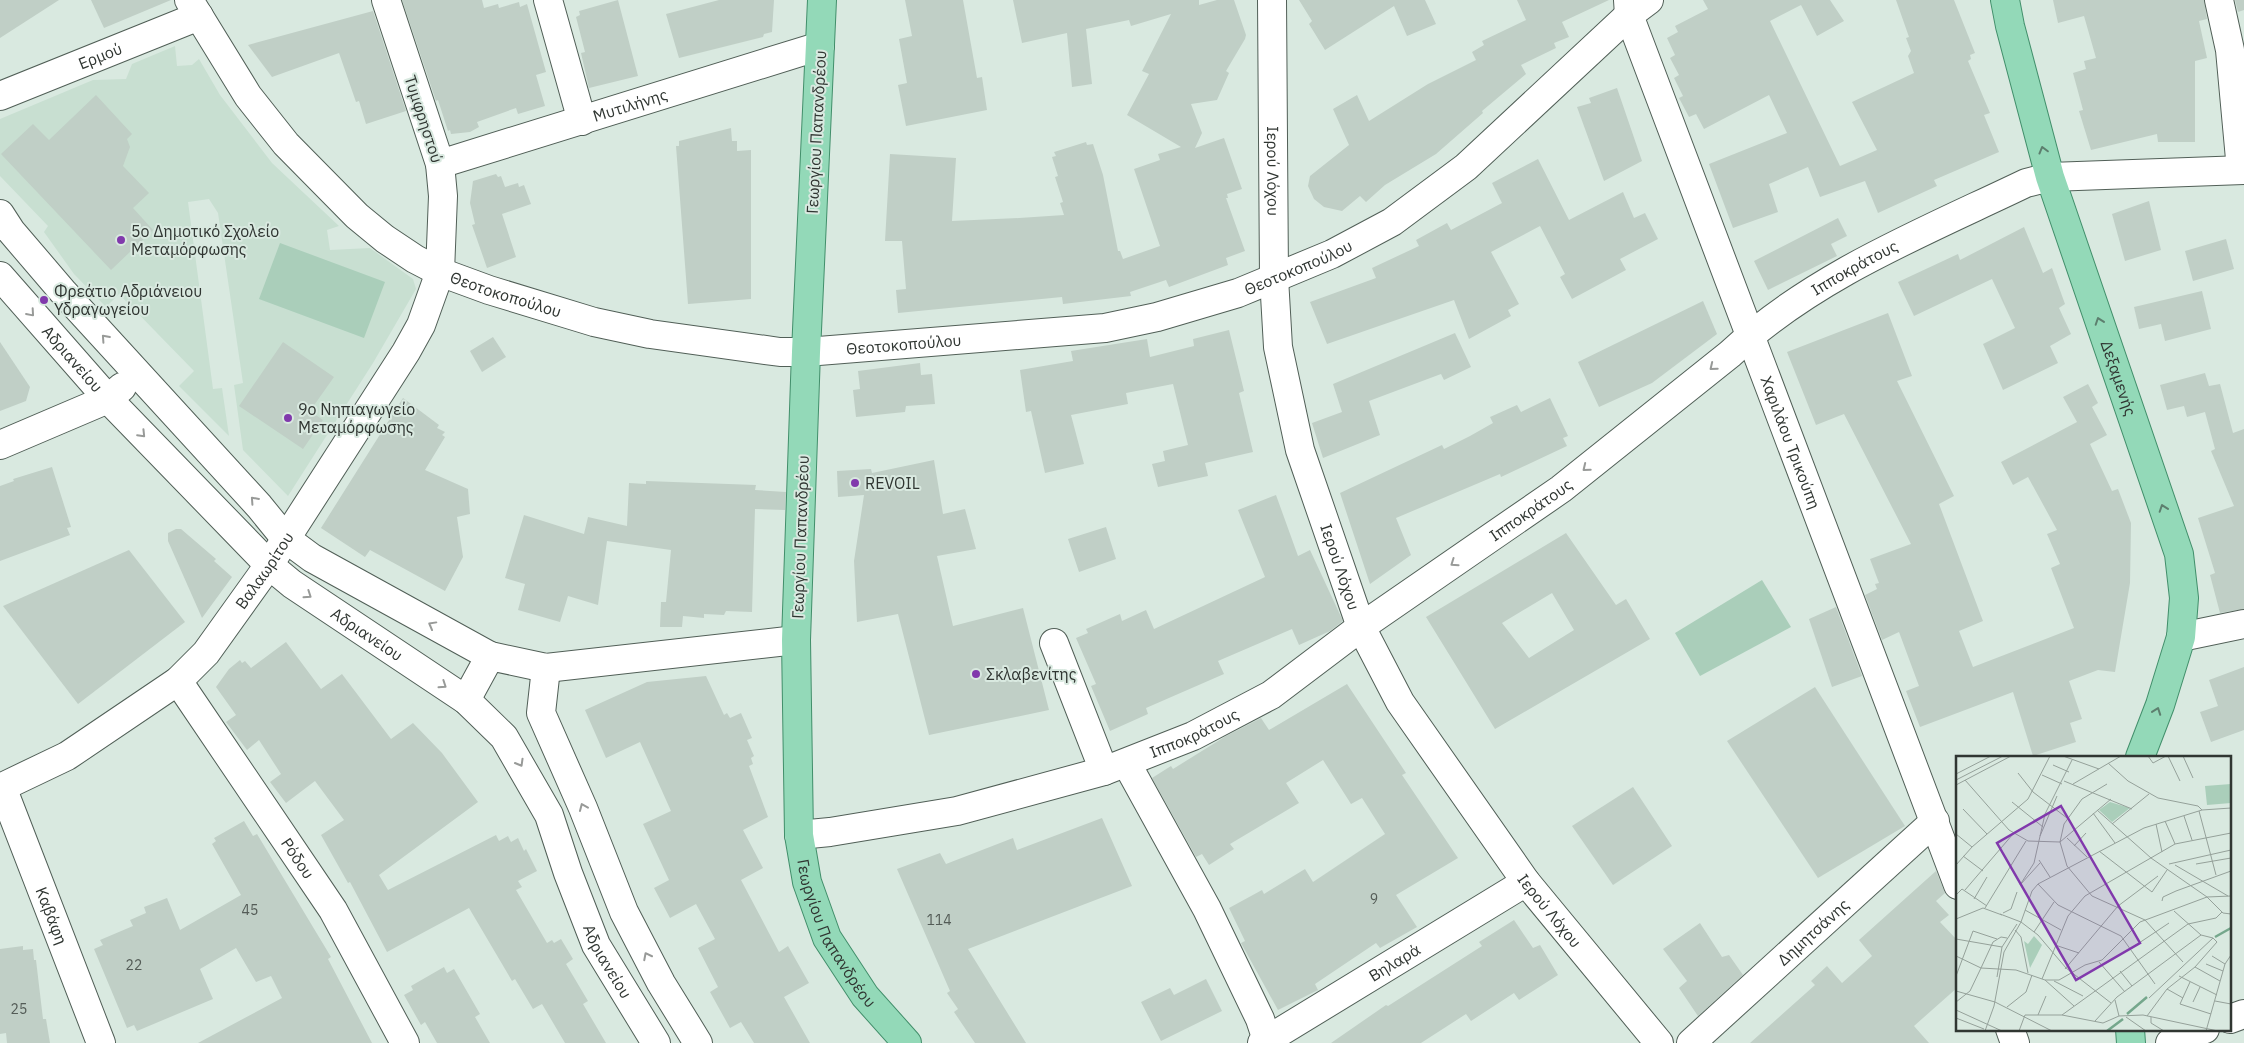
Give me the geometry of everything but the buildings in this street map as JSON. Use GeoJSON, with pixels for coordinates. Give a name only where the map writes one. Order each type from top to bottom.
{"type":"FeatureCollection","features":[{"type":"Feature","properties":{"kind":"main road","name":"Γεωργίου Παπανδρέου"},"geometry":{"type":"LineString","coordinates":[[822,0],[806,352],[796,640],[799,835],[807,882],[827,938],[865,996],[907,1043]]}},
{"type":"Feature","properties":{"kind":"main road","name":"Δεξαμενής"},"geometry":{"type":"LineString","coordinates":[[2005,0],[2010,26],[2050,177],[2179,554],[2184,598],[2181,637],[2140,756]]}},
{"type":"Feature","properties":{"kind":"main road"},"geometry":{"type":"LineString","coordinates":[[2130,1030],[2131,1043]]}},
{"type":"Feature","properties":{"kind":"street","name":"Τυμφρηστού"},"geometry":{"type":"LineString","coordinates":[[386,0],[440,164],[443,196],[440,272]]}},
{"type":"Feature","properties":{"kind":"street"},"geometry":{"type":"LineString","coordinates":[[548,0],[582,121]]}},
{"type":"Feature","properties":{"kind":"street","name":"Ιερού Λόχου"},"geometry":{"type":"LineString","coordinates":[[1272,0],[1274,278],[1278,347],[1300,450],[1361,627],[1400,702],[1526,882],[1659,1043]]}},
{"type":"Feature","properties":{"kind":"street"},"geometry":{"type":"LineString","coordinates":[[2219,0],[2230,50],[2243,170]]}},
{"type":"Feature","properties":{"kind":"street","name":"Θεοτοκοπούλου"},"geometry":{"type":"LineString","coordinates":[[194,8],[248,96],[286,144],[364,222],[414,259],[440,272],[489,290],[594,322],[650,334],[780,352],[806,352],[1105,328],[1157,317],[1229,296],[1332,254],[1392,222],[1466,167],[1635,5]]}},
{"type":"Feature","properties":{"kind":"street","name":"Χαριλάου Τρικούπη"},"geometry":{"type":"LineString","coordinates":[[1635,5],[1750,335],[1956,879]]}},
{"type":"Feature","properties":{"kind":"street","name":"Ερμού"},"geometry":{"type":"LineString","coordinates":[[0,96],[194,8]]}},
{"type":"Feature","properties":{"kind":"street","name":"Μυτιλήνης"},"geometry":{"type":"LineString","coordinates":[[440,164],[820,46]]}},
{"type":"Feature","properties":{"kind":"street","name":"Ιπποκράτους"},"geometry":{"type":"LineString","coordinates":[[799,835],[830,832],[957,811],[1115,768],[1193,736],[1270,695],[1361,627],[1561,489],[1730,354],[1750,335],[1808,294],[1880,253],[2026,183],[2050,177],[2243,170]]}},
{"type":"Feature","properties":{"kind":"street"},"geometry":{"type":"LineString","coordinates":[[0,214],[11,231],[64,293],[286,538],[312,558],[490,656],[546,668],[796,640]]}},
{"type":"Feature","properties":{"kind":"street","name":"Βαλαωρίτου"},"geometry":{"type":"LineString","coordinates":[[1,787],[67,756],[178,681],[206,653],[269,565],[406,352],[421,325],[440,272]]}},
{"type":"Feature","properties":{"kind":"street","name":"Αδριανείου"},"geometry":{"type":"LineString","coordinates":[[0,276],[108,399],[269,565],[292,584],[466,700],[504,737],[549,815],[568,873],[596,945],[629,1002],[656,1043]]}},
{"type":"Feature","properties":{"kind":"street"},"geometry":{"type":"LineString","coordinates":[[0,445],[108,399],[138,374]]}},
{"type":"Feature","properties":{"kind":"street"},"geometry":{"type":"LineString","coordinates":[[2181,637],[2244,624]]}},
{"type":"Feature","properties":{"kind":"street"},"geometry":{"type":"LineString","coordinates":[[1054,643],[1115,768],[1207,909],[1260,1020],[1265,1042]]}},
{"type":"Feature","properties":{"kind":"street"},"geometry":{"type":"LineString","coordinates":[[466,700],[490,656]]}},
{"type":"Feature","properties":{"kind":"street"},"geometry":{"type":"LineString","coordinates":[[546,668],[541,713],[583,808],[624,912],[661,983],[698,1043]]}},
{"type":"Feature","properties":{"kind":"street","name":"Ρόδου"},"geometry":{"type":"LineString","coordinates":[[178,681],[333,910],[405,1043]]}},
{"type":"Feature","properties":{"kind":"street"},"geometry":{"type":"LineString","coordinates":[[504,737],[541,713]]}},
{"type":"Feature","properties":{"kind":"street","name":"Καβάφη"},"geometry":{"type":"LineString","coordinates":[[1,787],[101,1043]]}},
{"type":"Feature","properties":{"kind":"street","name":"Δημητσάνης"},"geometry":{"type":"LineString","coordinates":[[1691,1043],[1935,821]]}},
{"type":"Feature","properties":{"kind":"street","name":"Βηλαρά"},"geometry":{"type":"LineString","coordinates":[[1265,1042],[1526,882]]}},
{"type":"Feature","properties":{"kind":"street"},"geometry":{"type":"LineString","coordinates":[[629,1002],[661,983]]}},
{"type":"Feature","properties":{"kind":"street"},"geometry":{"type":"LineString","coordinates":[[2232,1018],[2244,1014]]}},
{"type":"Feature","properties":{"kind":"street"},"geometry":{"type":"LineString","coordinates":[[2010,1030],[2015,1043]]}},
{"type":"Feature","properties":{"kind":"street"},"geometry":{"type":"LineString","coordinates":[[2170,1043],[2202,1030]]}},
{"type":"Feature","properties":{"kind":"shaded area","name":"5ο Δημοτικό Σχολείο Μεταμόρφωσης"},"geometry":{"type":"Polygon","coordinates":[[[175,46],[177,66],[192,65],[199,59],[220,95],[272,163],[339,226],[327,230],[330,250],[370,248],[413,279],[416,289],[373,363],[288,496],[243,450],[234,385],[243,383],[218,213],[209,199],[188,202],[213,389],[222,388],[229,436],[179,386],[194,371],[119,294],[106,307],[74,274],[44,232],[48,226],[0,176],[0,119],[93,80],[126,79],[132,64],[175,46]]]}},
{"type":"Feature","properties":{"kind":"shaded area"},"geometry":{"type":"Polygon","coordinates":[[[280,243],[385,282],[364,338],[259,299],[280,243]]]}},
{"type":"Feature","properties":{"kind":"shaded area"},"geometry":{"type":"Polygon","coordinates":[[[1762,580],[1791,627],[1700,676],[1675,633],[1762,580]]]}},
{"type":"Feature","properties":{"kind":"place","name":"5ο Δημοτικό Σχολείο Μεταμόρφωσης"},"geometry":{"type":"Point","coordinates":[121,240]}},
{"type":"Feature","properties":{"kind":"place","name":"Φρεάτιο Αδριάνειου Υδραγωγείου"},"geometry":{"type":"Point","coordinates":[44,300]}},
{"type":"Feature","properties":{"kind":"place","name":"9ο Νηπιαγωγείο Μεταμόρφωσης"},"geometry":{"type":"Point","coordinates":[288,418]}},
{"type":"Feature","properties":{"kind":"place","name":"REVOIL"},"geometry":{"type":"Point","coordinates":[855,483]}},
{"type":"Feature","properties":{"kind":"place","name":"Σκλαβενίτης"},"geometry":{"type":"Point","coordinates":[976,674]}}]}
